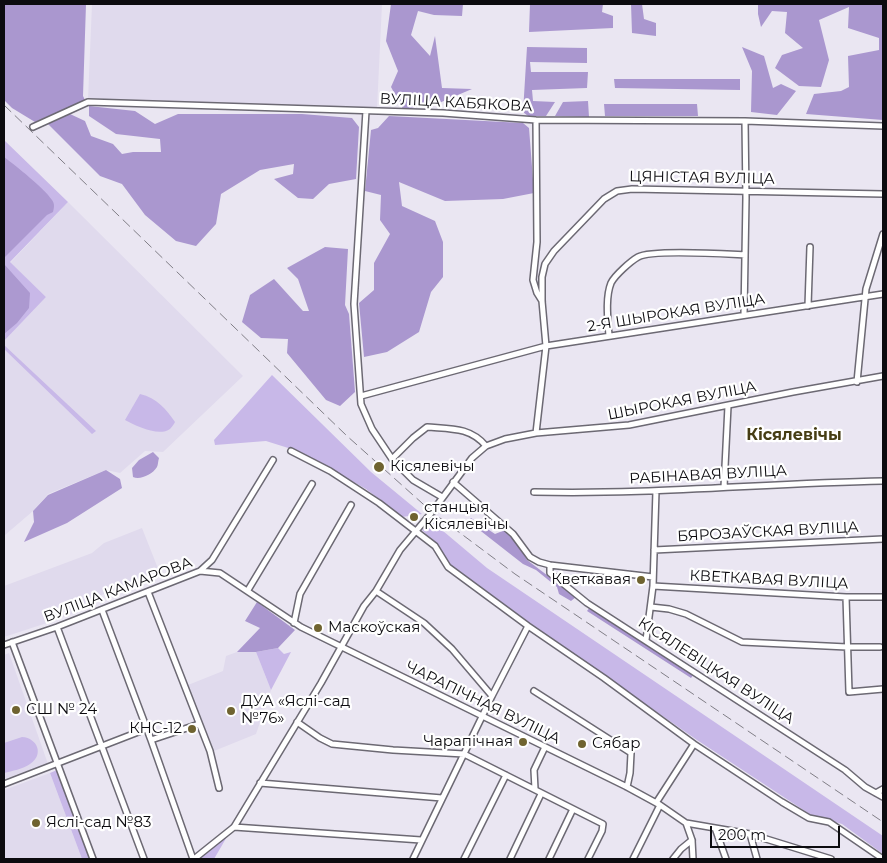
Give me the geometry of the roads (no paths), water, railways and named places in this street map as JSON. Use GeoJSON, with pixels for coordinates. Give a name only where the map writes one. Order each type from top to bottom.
{"type":"FeatureCollection","features":[{"type":"Feature","properties":{"kind":"street","name":"ВУЛІЦА КАБЯКОВА"},"geometry":{"type":"LineString","coordinates":[[33,127],[88,102],[443,113],[536,120],[745,121],[883,126]]}},
{"type":"Feature","properties":{"kind":"street"},"geometry":{"type":"LineString","coordinates":[[366,111],[354,304],[364,413],[392,459],[413,480],[442,497]]}},
{"type":"Feature","properties":{"kind":"street"},"geometry":{"type":"LineString","coordinates":[[536,120],[537,242],[533,280],[542,301]]}},
{"type":"Feature","properties":{"kind":"street"},"geometry":{"type":"LineString","coordinates":[[744,316],[745,121]]}},
{"type":"Feature","properties":{"kind":"street","name":"ЦЯНІСТАЯ ВУЛІЦА"},"geometry":{"type":"LineString","coordinates":[[536,433],[546,346],[542,276],[548,259],[594,208],[614,192],[632,189],[883,194]]}},
{"type":"Feature","properties":{"kind":"street"},"geometry":{"type":"LineString","coordinates":[[857,382],[866,289],[883,234]]}},
{"type":"Feature","properties":{"kind":"street"},"geometry":{"type":"LineString","coordinates":[[808,306],[810,247]]}},
{"type":"Feature","properties":{"kind":"street"},"geometry":{"type":"LineString","coordinates":[[609,336],[608,298],[611,283],[623,269],[640,256],[661,253],[745,255]]}},
{"type":"Feature","properties":{"kind":"street","name":"2-Я ШЫРОКАЯ ВУЛІЦА"},"geometry":{"type":"LineString","coordinates":[[361,396],[546,346],[883,294]]}},
{"type":"Feature","properties":{"kind":"street","name":"ШЫРОКАЯ ВУЛІЦА"},"geometry":{"type":"LineString","coordinates":[[234,827],[342,647],[364,606],[376,591],[400,550],[431,514],[472,458],[486,446],[506,439],[536,433],[629,425],[883,376]]}},
{"type":"Feature","properties":{"kind":"street"},"geometry":{"type":"LineString","coordinates":[[724,487],[728,406]]}},
{"type":"Feature","properties":{"kind":"street"},"geometry":{"type":"LineString","coordinates":[[392,459],[427,427],[472,433],[479,437],[486,446]]}},
{"type":"Feature","properties":{"kind":"street"},"geometry":{"type":"LineString","coordinates":[[292,451],[352,484],[416,530],[434,546],[448,567],[694,744],[782,802],[809,818],[829,822],[883,859]]}},
{"type":"Feature","properties":{"kind":"street"},"geometry":{"type":"LineString","coordinates":[[200,571],[212,560],[273,460]]}},
{"type":"Feature","properties":{"kind":"street","name":"РАБІНАВАЯ ВУЛІЦА"},"geometry":{"type":"LineString","coordinates":[[534,492],[656,491],[820,482],[883,481]]}},
{"type":"Feature","properties":{"kind":"street"},"geometry":{"type":"LineString","coordinates":[[453,482],[513,534],[530,556],[539,562],[550,565],[653,577]]}},
{"type":"Feature","properties":{"kind":"street"},"geometry":{"type":"LineString","coordinates":[[248,590],[312,484]]}},
{"type":"Feature","properties":{"kind":"street"},"geometry":{"type":"LineString","coordinates":[[646,640],[651,607],[656,491]]}},
{"type":"Feature","properties":{"kind":"street"},"geometry":{"type":"LineString","coordinates":[[294,623],[300,594],[352,505]]}},
{"type":"Feature","properties":{"kind":"street","name":"БЯРОЗАЎСКАЯ ВУЛІЦА"},"geometry":{"type":"LineString","coordinates":[[654,550],[883,539]]}},
{"type":"Feature","properties":{"kind":"street","name":"КІСЯЛЕВІЦКАЯ ВУЛІЦА"},"geometry":{"type":"LineString","coordinates":[[550,565],[550,573],[587,603],[836,764],[883,798]]}},
{"type":"Feature","properties":{"kind":"street","name":"ВУЛІЦА КАМАРОВА"},"geometry":{"type":"LineString","coordinates":[[4,645],[102,610],[200,571],[220,573],[248,590],[294,623],[342,647]]}},
{"type":"Feature","properties":{"kind":"street","name":"КВЕТКАВАЯ ВУЛІЦА"},"geometry":{"type":"LineString","coordinates":[[652,586],[846,597],[883,597]]}},
{"type":"Feature","properties":{"kind":"street"},"geometry":{"type":"LineString","coordinates":[[376,591],[424,623],[452,649],[492,696]]}},
{"type":"Feature","properties":{"kind":"street"},"geometry":{"type":"LineString","coordinates":[[148,592],[210,751],[219,788]]}},
{"type":"Feature","properties":{"kind":"street"},"geometry":{"type":"LineString","coordinates":[[846,597],[849,692],[883,689]]}},
{"type":"Feature","properties":{"kind":"street"},"geometry":{"type":"LineString","coordinates":[[651,607],[670,609],[686,614],[742,642],[848,647],[880,646]]}},
{"type":"Feature","properties":{"kind":"street"},"geometry":{"type":"LineString","coordinates":[[102,610],[194,859],[234,827],[421,840]]}},
{"type":"Feature","properties":{"kind":"street"},"geometry":{"type":"LineString","coordinates":[[57,626],[144,859]]}},
{"type":"Feature","properties":{"kind":"street"},"geometry":{"type":"LineString","coordinates":[[413,859],[528,626]]}},
{"type":"Feature","properties":{"kind":"street"},"geometry":{"type":"LineString","coordinates":[[12,642],[93,859]]}},
{"type":"Feature","properties":{"kind":"street","name":"ЧАРАПІЧНАЯ ВУЛІЦА"},"geometry":{"type":"LineString","coordinates":[[342,647],[627,786],[686,823],[750,834],[831,859]]}},
{"type":"Feature","properties":{"kind":"street"},"geometry":{"type":"LineString","coordinates":[[534,691],[631,753],[627,786]]}},
{"type":"Feature","properties":{"kind":"street"},"geometry":{"type":"LineString","coordinates":[[297,722],[332,744],[464,754],[603,824],[602,831],[588,859]]}},
{"type":"Feature","properties":{"kind":"street"},"geometry":{"type":"LineString","coordinates":[[151,740],[199,724]]}},
{"type":"Feature","properties":{"kind":"street"},"geometry":{"type":"LineString","coordinates":[[4,784],[146,729]]}},
{"type":"Feature","properties":{"kind":"street"},"geometry":{"type":"LineString","coordinates":[[633,859],[658,804],[694,744]]}},
{"type":"Feature","properties":{"kind":"street"},"geometry":{"type":"LineString","coordinates":[[535,789],[534,770],[545,747]]}},
{"type":"Feature","properties":{"kind":"street"},"geometry":{"type":"LineString","coordinates":[[464,859],[506,775]]}},
{"type":"Feature","properties":{"kind":"street"},"geometry":{"type":"LineString","coordinates":[[260,783],[442,798]]}},
{"type":"Feature","properties":{"kind":"street"},"geometry":{"type":"LineString","coordinates":[[876,793],[883,789]]}},
{"type":"Feature","properties":{"kind":"street"},"geometry":{"type":"LineString","coordinates":[[510,859],[541,794]]}},
{"type":"Feature","properties":{"kind":"street"},"geometry":{"type":"LineString","coordinates":[[549,859],[573,809]]}},
{"type":"Feature","properties":{"kind":"street"},"geometry":{"type":"LineString","coordinates":[[686,823],[692,840],[693,859]]}},
{"type":"Feature","properties":{"kind":"street"},"geometry":{"type":"LineString","coordinates":[[716,828],[726,859]]}},
{"type":"Feature","properties":{"kind":"street"},"geometry":{"type":"LineString","coordinates":[[750,834],[757,859]]}},
{"type":"Feature","properties":{"kind":"street"},"geometry":{"type":"LineString","coordinates":[[673,859],[692,840]]}},
{"type":"Feature","properties":{"kind":"railway"},"geometry":{"type":"LineString","coordinates":[[4,105],[347,436],[432,512],[515,574],[883,822]]}},
{"type":"Feature","properties":{"kind":"place","name":"Кісялевічы"},"geometry":{"type":"Point","coordinates":[379,467]}},
{"type":"Feature","properties":{"kind":"place","name":"станцыя Кісялевічы"},"geometry":{"type":"Point","coordinates":[414,517]}},
{"type":"Feature","properties":{"kind":"place","name":"Кветкавая"},"geometry":{"type":"Point","coordinates":[641,580]}},
{"type":"Feature","properties":{"kind":"place","name":"Маскоўская"},"geometry":{"type":"Point","coordinates":[318,628]}},
{"type":"Feature","properties":{"kind":"place","name":"СШ № 24"},"geometry":{"type":"Point","coordinates":[16,710]}},
{"type":"Feature","properties":{"kind":"place","name":"ДУА «Яслі-сад №76»"},"geometry":{"type":"Point","coordinates":[231,711]}},
{"type":"Feature","properties":{"kind":"place","name":"КНС-12"},"geometry":{"type":"Point","coordinates":[192,729]}},
{"type":"Feature","properties":{"kind":"place","name":"Чарапічная"},"geometry":{"type":"Point","coordinates":[523,742]}},
{"type":"Feature","properties":{"kind":"place","name":"Сябар"},"geometry":{"type":"Point","coordinates":[582,744]}},
{"type":"Feature","properties":{"kind":"place","name":"Яслі-сад №83"},"geometry":{"type":"Point","coordinates":[36,823]}},
{"type":"Feature","properties":{"kind":"district","name":"Кісялевічы"},"geometry":{"type":"Point","coordinates":[794,435]}}]}
